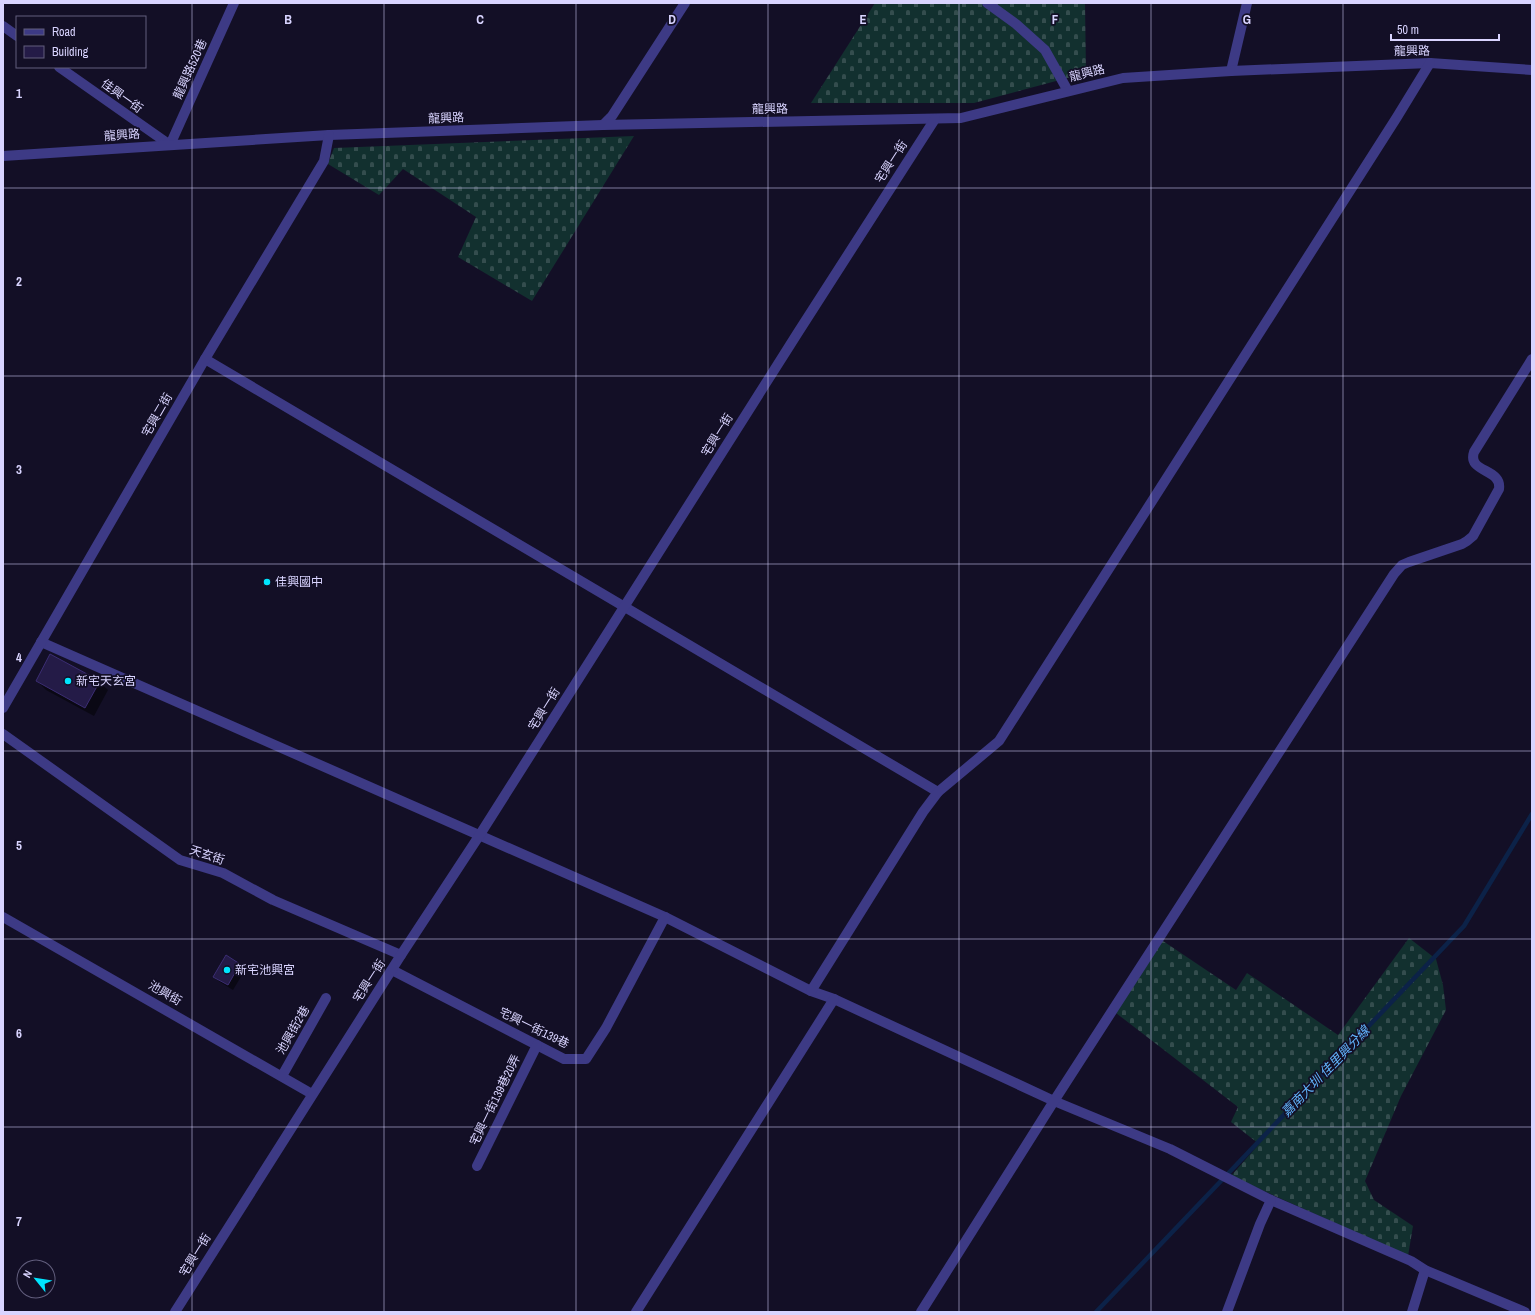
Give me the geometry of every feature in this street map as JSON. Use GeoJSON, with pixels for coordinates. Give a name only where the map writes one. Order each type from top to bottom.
{"type":"FeatureCollection","features":[{"type":"Feature","properties":{"kind":"street","name":"龍興路520巷"},"geometry":{"type":"LineString","coordinates":[[170,145],[234,3]]}},
{"type":"Feature","properties":{"kind":"street"},"geometry":{"type":"LineString","coordinates":[[603,125],[612,116],[685,3]]}},
{"type":"Feature","properties":{"kind":"street"},"geometry":{"type":"LineString","coordinates":[[987,3],[1016,24],[1045,50],[1068,91]]}},
{"type":"Feature","properties":{"kind":"street"},"geometry":{"type":"LineString","coordinates":[[1231,71],[1247,3]]}},
{"type":"Feature","properties":{"kind":"street"},"geometry":{"type":"LineString","coordinates":[[3,26],[16,35]]}},
{"type":"Feature","properties":{"kind":"street","name":"龍興路"},"geometry":{"type":"LineString","coordinates":[[3,156],[329,135],[603,125],[935,120],[961,118],[1123,78],[1231,71],[1430,63],[1532,70]]}},
{"type":"Feature","properties":{"kind":"street"},"geometry":{"type":"LineString","coordinates":[[811,991],[923,812],[938,792],[999,741],[1398,117],[1430,63]]}},
{"type":"Feature","properties":{"kind":"street","name":"佳興一街"},"geometry":{"type":"LineString","coordinates":[[60,68],[170,145]]}},
{"type":"Feature","properties":{"kind":"street","name":"宅興一街"},"geometry":{"type":"LineString","coordinates":[[175,1312],[312,1094],[479,836],[801,327],[935,120]]}},
{"type":"Feature","properties":{"kind":"street","name":"宅興二街"},"geometry":{"type":"LineString","coordinates":[[3,708],[206,359],[324,161],[329,135]]}},
{"type":"Feature","properties":{"kind":"street"},"geometry":{"type":"LineString","coordinates":[[206,359],[938,792]]}},
{"type":"Feature","properties":{"kind":"street"},"geometry":{"type":"LineString","coordinates":[[921,1312],[1054,1101],[1394,574],[1402,566],[1409,562],[1462,544],[1473,536],[1499,489],[1500,484],[1496,477],[1476,464],[1473,458],[1474,452],[1532,359]]}},
{"type":"Feature","properties":{"kind":"street"},"geometry":{"type":"LineString","coordinates":[[41,642],[665,917],[811,991],[834,999],[1054,1101],[1170,1149],[1271,1200],[1411,1261],[1425,1270],[1525,1312]]}},
{"type":"Feature","properties":{"kind":"street","name":"天玄街"},"geometry":{"type":"LineString","coordinates":[[3,734],[180,860],[223,873],[273,900],[401,955]]}},
{"type":"Feature","properties":{"kind":"street","name":"池興街"},"geometry":{"type":"LineString","coordinates":[[3,917],[312,1094]]}},
{"type":"Feature","properties":{"kind":"street","name":"宅興一街139巷"},"geometry":{"type":"LineString","coordinates":[[392,970],[564,1060],[586,1059],[606,1028],[665,917]]}},
{"type":"Feature","properties":{"kind":"street","name":"池興街2巷"},"geometry":{"type":"LineString","coordinates":[[282,1076],[326,998]]}},
{"type":"Feature","properties":{"kind":"street"},"geometry":{"type":"LineString","coordinates":[[636,1312],[834,999]]}},
{"type":"Feature","properties":{"kind":"street","name":"宅興一街139巷20弄"},"geometry":{"type":"LineString","coordinates":[[477,1166],[537,1045]]}},
{"type":"Feature","properties":{"kind":"street"},"geometry":{"type":"LineString","coordinates":[[1227,1312],[1260,1224],[1271,1200]]}},
{"type":"Feature","properties":{"kind":"street"},"geometry":{"type":"LineString","coordinates":[[1412,1312],[1425,1270]]}},
{"type":"Feature","properties":{"kind":"green space"},"geometry":{"type":"Polygon","coordinates":[[[875,3],[1085,3],[1086,73],[974,103],[811,103],[875,3]]]}},
{"type":"Feature","properties":{"kind":"green space"},"geometry":{"type":"Polygon","coordinates":[[[634,136],[532,301],[458,257],[476,217],[403,169],[379,195],[328,164],[334,148],[634,136]]]}},
{"type":"Feature","properties":{"kind":"green space"},"geometry":{"type":"Polygon","coordinates":[[[1409,938],[1436,959],[1443,985],[1446,1010],[1401,1096],[1365,1181],[1374,1200],[1413,1226],[1408,1256],[1231,1176],[1259,1144],[1231,1122],[1238,1107],[1116,1013],[1160,939],[1236,990],[1247,973],[1338,1035],[1409,938]]]}},
{"type":"Feature","properties":{"kind":"building","name":"新宅天玄宮"},"geometry":{"type":"Polygon","coordinates":[[[50,654],[100,681],[85,708],[36,681],[50,654]]]}},
{"type":"Feature","properties":{"kind":"building","name":"新宅池興宮"},"geometry":{"type":"Polygon","coordinates":[[[226,955],[240,964],[228,985],[213,977],[226,955]]]}},
{"type":"Feature","properties":{"kind":"waterway","name":"嘉南大圳 佳里興分線"},"geometry":{"type":"LineString","coordinates":[[1096,1312],[1464,926],[1532,814]]}},
{"type":"Feature","properties":{"kind":"place","name":"佳興國中"},"geometry":{"type":"Point","coordinates":[267,582]}},
{"type":"Feature","properties":{"kind":"place","name":"新宅天玄宮"},"geometry":{"type":"Point","coordinates":[68,681]}},
{"type":"Feature","properties":{"kind":"place","name":"新宅池興宮"},"geometry":{"type":"Point","coordinates":[227,970]}}]}
